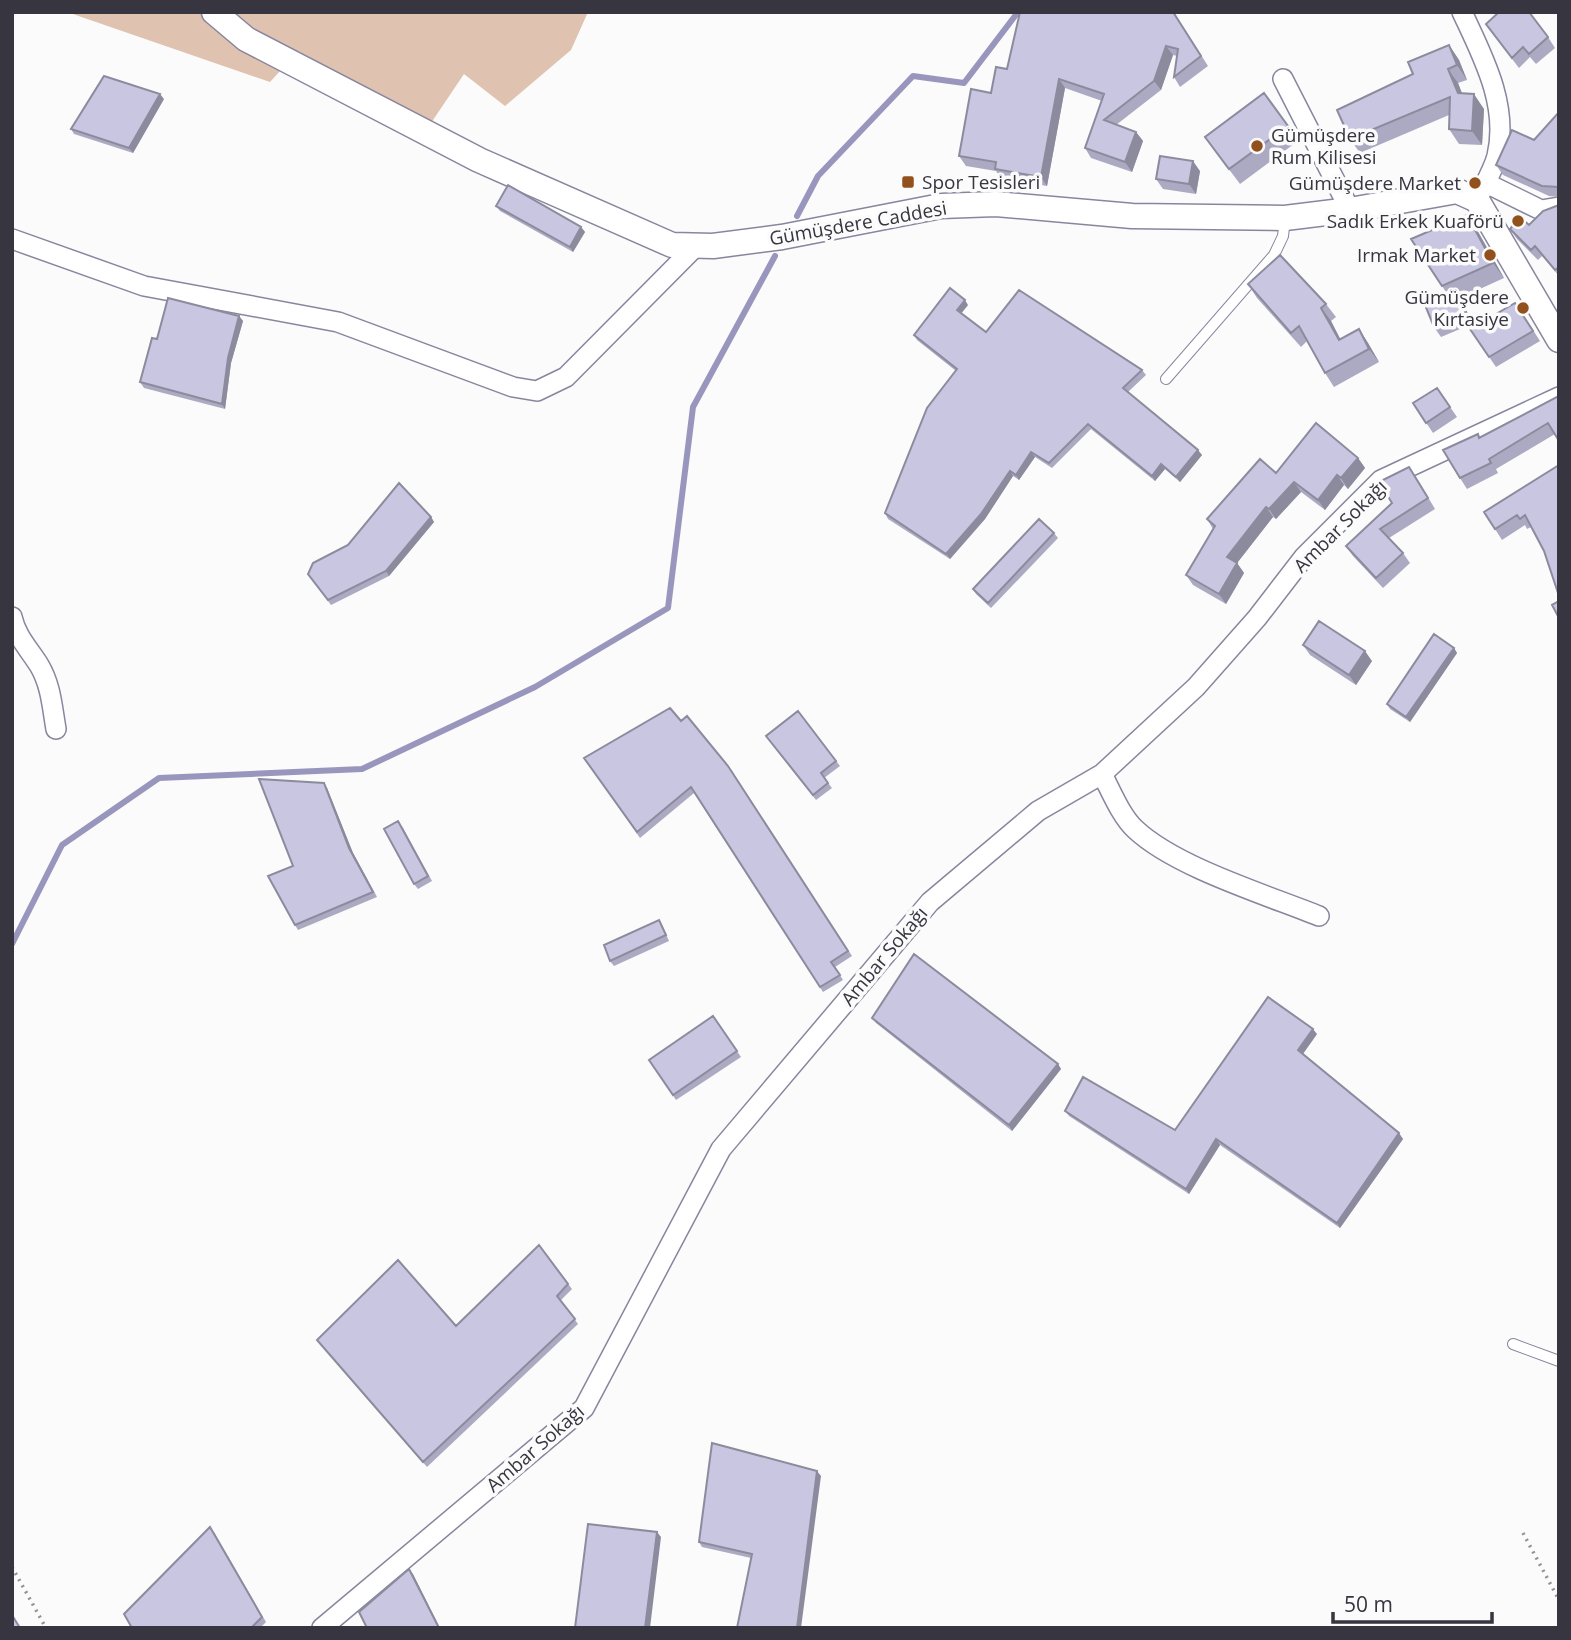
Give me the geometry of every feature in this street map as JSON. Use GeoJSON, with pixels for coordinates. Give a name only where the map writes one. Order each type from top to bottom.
{"type":"FeatureCollection","features":[{"type":"Feature","properties":{"kind":"street","name":"Gümüşdere Caddesi"},"geometry":{"type":"LineString","coordinates":[[214,12],[246,39],[479,160],[672,244],[697,245],[782,237],[941,206],[996,204],[1132,216],[1285,218],[1350,210],[1457,191],[1481,191]]}},
{"type":"Feature","properties":{"kind":"street"},"geometry":{"type":"LineString","coordinates":[[1462,12],[1491,73],[1499,117],[1497,156],[1481,191]]}},
{"type":"Feature","properties":{"kind":"street"},"geometry":{"type":"LineString","coordinates":[[1283,79],[1350,210]]}},
{"type":"Feature","properties":{"kind":"street"},"geometry":{"type":"LineString","coordinates":[[1481,191],[1541,210],[1559,207]]}},
{"type":"Feature","properties":{"kind":"street"},"geometry":{"type":"LineString","coordinates":[[1481,191],[1559,340]]}},
{"type":"Feature","properties":{"kind":"street"},"geometry":{"type":"LineString","coordinates":[[12,239],[144,286],[338,322],[499,383],[529,391],[552,386],[566,377],[697,245]]}},
{"type":"Feature","properties":{"kind":"street","name":"Ambar Sokağı"},"geometry":{"type":"LineString","coordinates":[[322,1628],[584,1408],[721,1149],[930,902],[1038,811],[1102,774],[1196,687],[1257,618],[1304,557],[1381,480],[1559,397]]}},
{"type":"Feature","properties":{"kind":"street"},"geometry":{"type":"LineString","coordinates":[[12,617],[15,630],[40,667],[50,690],[56,729]]}},
{"type":"Feature","properties":{"kind":"street"},"geometry":{"type":"LineString","coordinates":[[1102,774],[1132,827],[1149,841],[1213,874],[1319,916]]}},
{"type":"Feature","properties":{"kind":"lane"},"geometry":{"type":"LineString","coordinates":[[1166,379],[1274,255],[1283,236],[1285,218]]}},
{"type":"Feature","properties":{"kind":"lane"},"geometry":{"type":"LineString","coordinates":[[1513,1344],[1559,1361]]}},
{"type":"Feature","properties":{"kind":"path"},"geometry":{"type":"LineString","coordinates":[[1523,1534],[1559,1600]]}},
{"type":"Feature","properties":{"kind":"path"},"geometry":{"type":"LineString","coordinates":[[12,1567],[46,1628]]}},
{"type":"Feature","properties":{"kind":"shaded area"},"geometry":{"type":"Polygon","coordinates":[[[67,12],[588,12],[571,50],[505,106],[464,74],[431,123],[298,51],[270,82],[67,12]]]}},
{"type":"Feature","properties":{"kind":"building"},"geometry":{"type":"Polygon","coordinates":[[[1020,12],[1173,12],[1201,56],[1174,77],[1178,49],[1166,46],[1154,81],[1104,120],[1136,132],[1125,162],[1085,148],[1104,94],[1059,79],[1041,177],[995,169],[996,162],[959,156],[971,89],[991,93],[996,67],[1007,69],[1020,12]]]}},
{"type":"Feature","properties":{"kind":"building"},"geometry":{"type":"Polygon","coordinates":[[[1499,12],[1529,12],[1548,37],[1529,54],[1523,47],[1512,58],[1486,24],[1499,12]]]}},
{"type":"Feature","properties":{"kind":"building"},"geometry":{"type":"Polygon","coordinates":[[[1449,45],[1457,65],[1448,69],[1458,93],[1474,94],[1472,131],[1449,129],[1450,97],[1350,139],[1337,110],[1413,74],[1408,62],[1449,45]]]}},
{"type":"Feature","properties":{"kind":"building"},"geometry":{"type":"Polygon","coordinates":[[[104,76],[160,94],[129,148],[71,129],[104,76]]]}},
{"type":"Feature","properties":{"kind":"building"},"geometry":{"type":"Polygon","coordinates":[[[1264,93],[1288,126],[1229,169],[1205,137],[1264,93]]]}},
{"type":"Feature","properties":{"kind":"building"},"geometry":{"type":"Polygon","coordinates":[[[1559,112],[1559,187],[1542,186],[1496,165],[1512,130],[1534,140],[1559,112]]]}},
{"type":"Feature","properties":{"kind":"building"},"geometry":{"type":"Polygon","coordinates":[[[1160,156],[1193,161],[1189,184],[1156,179],[1160,156]]]}},
{"type":"Feature","properties":{"kind":"building"},"geometry":{"type":"Polygon","coordinates":[[[508,185],[581,227],[570,247],[496,206],[508,185]]]}},
{"type":"Feature","properties":{"kind":"building"},"geometry":{"type":"Polygon","coordinates":[[[1559,205],[1559,267],[1555,270],[1535,246],[1531,250],[1510,229],[1520,217],[1529,225],[1543,211],[1559,205]]]}},
{"type":"Feature","properties":{"kind":"building"},"geometry":{"type":"Polygon","coordinates":[[[1467,215],[1493,263],[1442,286],[1411,239],[1467,215]]]}},
{"type":"Feature","properties":{"kind":"building"},"geometry":{"type":"Polygon","coordinates":[[[1280,255],[1326,304],[1321,308],[1339,340],[1359,329],[1369,349],[1325,373],[1299,326],[1291,333],[1248,284],[1280,255]]]}},
{"type":"Feature","properties":{"kind":"building"},"geometry":{"type":"Polygon","coordinates":[[[950,288],[965,300],[957,310],[986,332],[1019,290],[1142,370],[1123,388],[1198,450],[1176,477],[1161,464],[1152,476],[1088,424],[1049,463],[1031,452],[1016,475],[1010,471],[981,514],[946,554],[885,513],[927,408],[957,369],[914,335],[950,288]]]}},
{"type":"Feature","properties":{"kind":"building"},"geometry":{"type":"Polygon","coordinates":[[[1456,292],[1465,314],[1434,327],[1425,305],[1456,292]]]}},
{"type":"Feature","properties":{"kind":"building"},"geometry":{"type":"Polygon","coordinates":[[[168,298],[239,316],[228,358],[222,404],[140,382],[152,338],[157,339],[168,298]]]}},
{"type":"Feature","properties":{"kind":"building"},"geometry":{"type":"Polygon","coordinates":[[[1515,303],[1533,331],[1489,357],[1470,329],[1515,303]]]}},
{"type":"Feature","properties":{"kind":"building"},"geometry":{"type":"Polygon","coordinates":[[[1437,388],[1450,407],[1426,423],[1413,403],[1437,388]]]}},
{"type":"Feature","properties":{"kind":"building"},"geometry":{"type":"Polygon","coordinates":[[[1559,395],[1559,441],[1548,423],[1489,459],[1491,463],[1460,478],[1443,450],[1478,434],[1479,438],[1559,395]]]}},
{"type":"Feature","properties":{"kind":"building"},"geometry":{"type":"Polygon","coordinates":[[[1316,423],[1358,458],[1341,478],[1337,475],[1318,500],[1294,482],[1269,509],[1266,507],[1227,557],[1237,563],[1219,594],[1186,575],[1215,526],[1207,519],[1260,459],[1276,473],[1316,423]]]}},
{"type":"Feature","properties":{"kind":"building"},"geometry":{"type":"Polygon","coordinates":[[[1559,465],[1559,596],[1544,551],[1525,515],[1520,519],[1517,515],[1495,529],[1484,512],[1559,465]]]}},
{"type":"Feature","properties":{"kind":"building"},"geometry":{"type":"Polygon","coordinates":[[[1409,467],[1428,498],[1380,529],[1403,553],[1376,578],[1346,546],[1392,503],[1379,482],[1409,467]]]}},
{"type":"Feature","properties":{"kind":"building"},"geometry":{"type":"Polygon","coordinates":[[[399,483],[431,517],[386,571],[328,600],[308,574],[313,563],[348,545],[399,483]]]}},
{"type":"Feature","properties":{"kind":"building"},"geometry":{"type":"Polygon","coordinates":[[[1039,519],[1054,533],[988,603],[973,589],[1039,519]]]}},
{"type":"Feature","properties":{"kind":"building"},"geometry":{"type":"Polygon","coordinates":[[[1559,601],[1559,618],[1552,605],[1559,601]]]}},
{"type":"Feature","properties":{"kind":"building"},"geometry":{"type":"Polygon","coordinates":[[[1319,621],[1365,651],[1349,675],[1303,645],[1319,621]]]}},
{"type":"Feature","properties":{"kind":"building"},"geometry":{"type":"Polygon","coordinates":[[[1434,634],[1454,648],[1406,717],[1387,704],[1434,634]]]}},
{"type":"Feature","properties":{"kind":"building"},"geometry":{"type":"Polygon","coordinates":[[[670,708],[681,721],[687,716],[728,766],[848,951],[831,962],[840,975],[820,987],[691,787],[637,832],[584,758],[670,708]]]}},
{"type":"Feature","properties":{"kind":"building"},"geometry":{"type":"Polygon","coordinates":[[[798,711],[836,761],[821,773],[828,783],[813,795],[766,736],[798,711]]]}},
{"type":"Feature","properties":{"kind":"building"},"geometry":{"type":"Polygon","coordinates":[[[259,779],[324,783],[349,848],[373,892],[295,925],[268,876],[293,866],[259,779]]]}},
{"type":"Feature","properties":{"kind":"building"},"geometry":{"type":"Polygon","coordinates":[[[398,821],[428,876],[414,884],[384,829],[398,821]]]}},
{"type":"Feature","properties":{"kind":"building"},"geometry":{"type":"Polygon","coordinates":[[[659,920],[666,935],[610,961],[604,945],[659,920]]]}},
{"type":"Feature","properties":{"kind":"building"},"geometry":{"type":"Polygon","coordinates":[[[914,954],[1058,1064],[1009,1125],[872,1018],[914,954]]]}},
{"type":"Feature","properties":{"kind":"building"},"geometry":{"type":"Polygon","coordinates":[[[1268,997],[1313,1029],[1298,1050],[1399,1133],[1337,1223],[1216,1139],[1186,1189],[1065,1111],[1083,1077],[1175,1130],[1268,997]]]}},
{"type":"Feature","properties":{"kind":"building"},"geometry":{"type":"Polygon","coordinates":[[[713,1016],[737,1051],[673,1095],[649,1060],[713,1016]]]}},
{"type":"Feature","properties":{"kind":"building"},"geometry":{"type":"Polygon","coordinates":[[[539,1245],[568,1284],[557,1296],[575,1319],[423,1462],[317,1340],[398,1260],[456,1326],[539,1245]]]}},
{"type":"Feature","properties":{"kind":"building"},"geometry":{"type":"Polygon","coordinates":[[[712,1443],[817,1471],[797,1628],[737,1628],[752,1554],[699,1542],[712,1443]]]}},
{"type":"Feature","properties":{"kind":"building"},"geometry":{"type":"Polygon","coordinates":[[[588,1524],[657,1532],[645,1628],[575,1628],[588,1524]]]}},
{"type":"Feature","properties":{"kind":"building"},"geometry":{"type":"Polygon","coordinates":[[[210,1527],[262,1617],[251,1628],[132,1628],[124,1614],[210,1527]]]}},
{"type":"Feature","properties":{"kind":"building"},"geometry":{"type":"Polygon","coordinates":[[[409,1569],[439,1628],[367,1628],[359,1612],[409,1569]]]}},
{"type":"Feature","properties":{"kind":"building"},"geometry":{"type":"Polygon","coordinates":[[[12,1615],[20,1628],[12,1628],[12,1615]]]}},
{"type":"Feature","properties":{"kind":"waterway"},"geometry":{"type":"LineString","coordinates":[[797,216],[818,176],[913,76],[964,83],[1018,12]]}},
{"type":"Feature","properties":{"kind":"waterway"},"geometry":{"type":"LineString","coordinates":[[12,944],[62,845],[159,778],[362,769],[535,687],[668,608],[693,407],[775,256]]}},
{"type":"Feature","properties":{"kind":"place","name":"Gümüşdere Rum Kilisesi"},"geometry":{"type":"Point","coordinates":[1257,146]}},
{"type":"Feature","properties":{"kind":"place","name":"Spor Tesisleri"},"geometry":{"type":"Point","coordinates":[908,182]}},
{"type":"Feature","properties":{"kind":"place","name":"Gümüşdere Market"},"geometry":{"type":"Point","coordinates":[1475,183]}},
{"type":"Feature","properties":{"kind":"place","name":"Sadık Erkek Kuaförü"},"geometry":{"type":"Point","coordinates":[1518,221]}},
{"type":"Feature","properties":{"kind":"place","name":"Irmak Market"},"geometry":{"type":"Point","coordinates":[1490,255]}},
{"type":"Feature","properties":{"kind":"place","name":"Gümüşdere Kırtasiye"},"geometry":{"type":"Point","coordinates":[1523,308]}}]}
